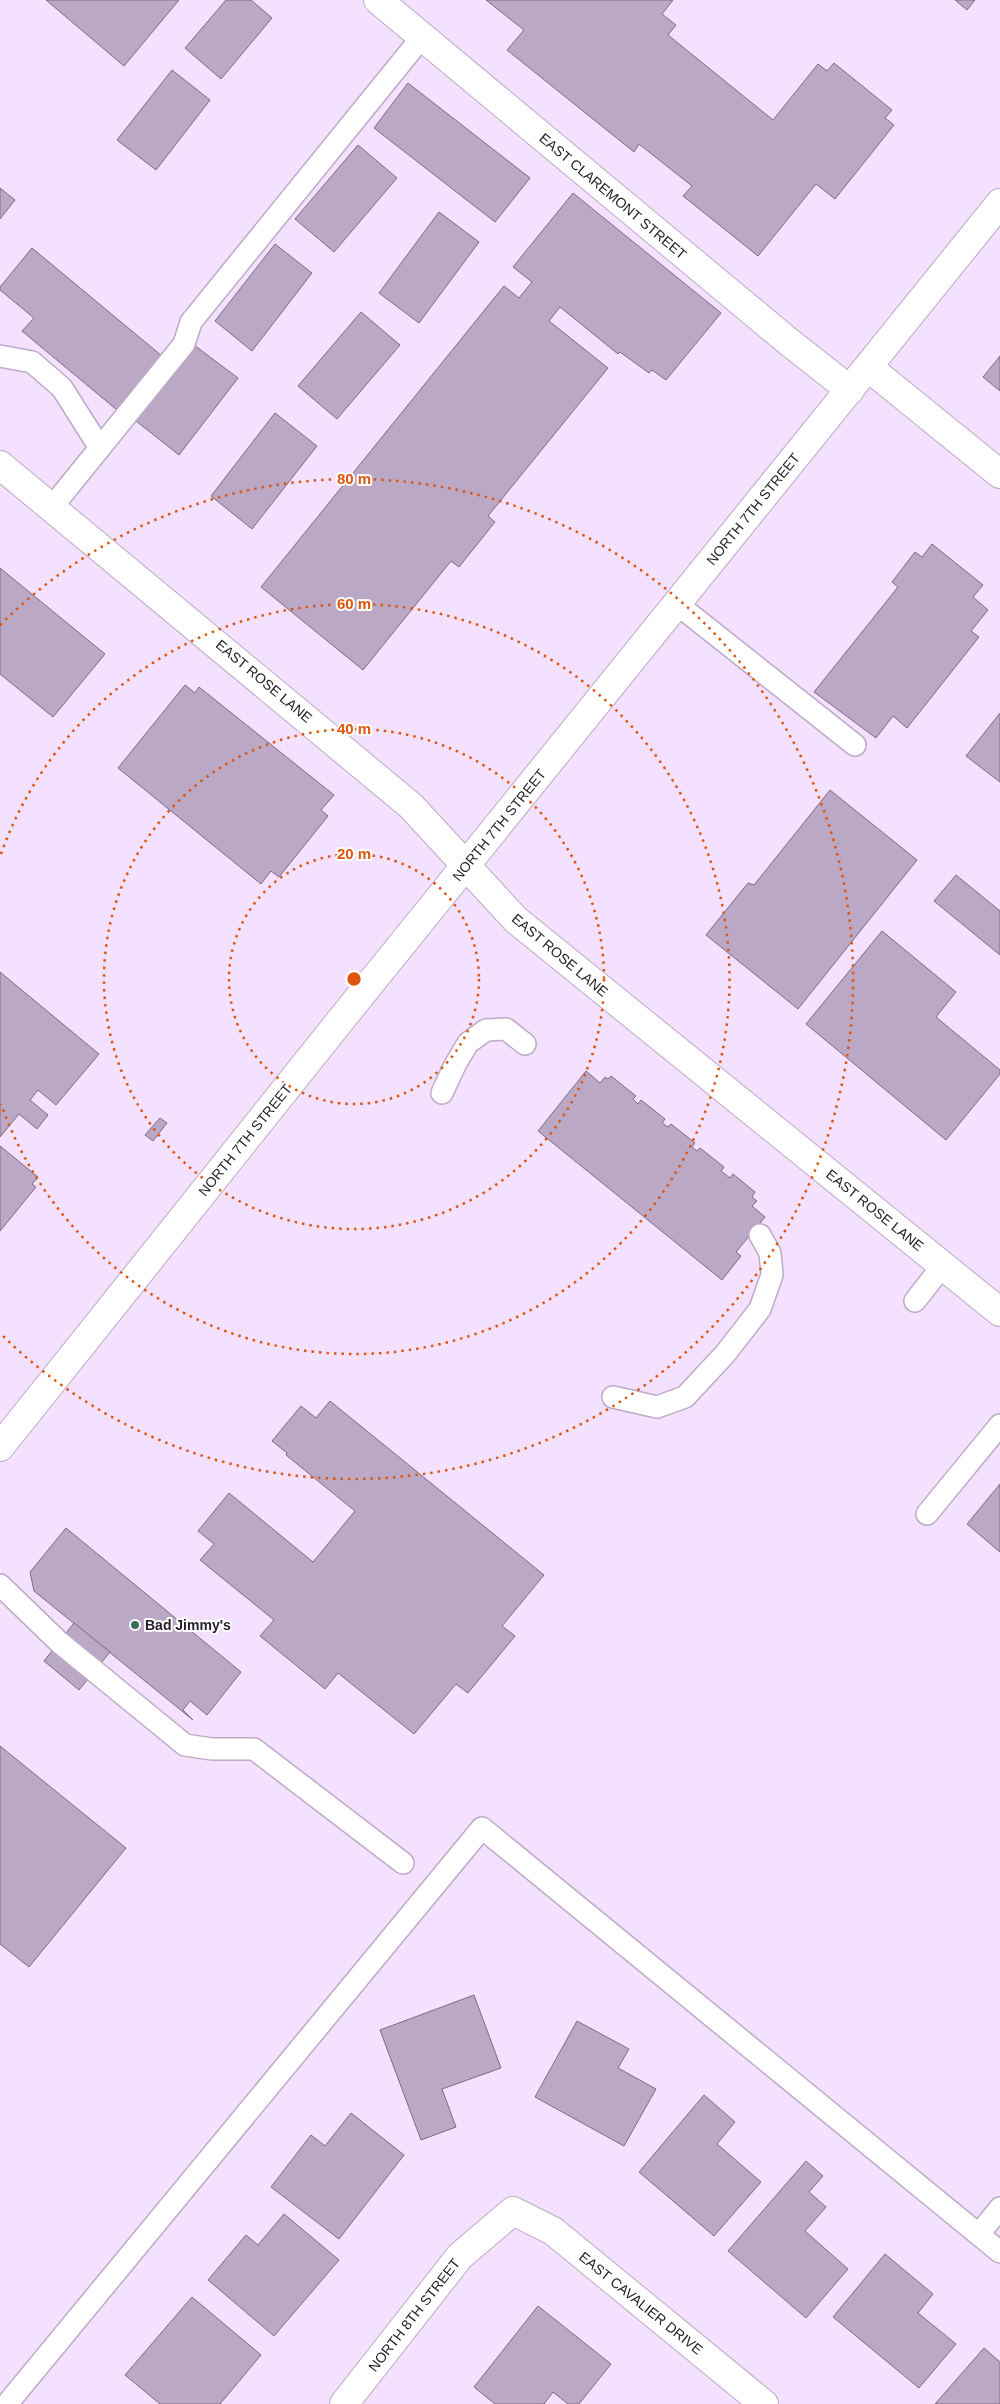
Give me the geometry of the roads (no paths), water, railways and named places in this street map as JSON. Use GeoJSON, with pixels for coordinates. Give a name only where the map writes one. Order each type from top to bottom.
{"type":"FeatureCollection","features":[{"type":"Feature","properties":{"kind":"street","name":"EAST CLAREMONT STREET"},"geometry":{"type":"LineString","coordinates":[[378,0],[789,342],[850,390]]}},
{"type":"Feature","properties":{"kind":"street","name":"NORTH 7TH STREET"},"geometry":{"type":"LineString","coordinates":[[0,1447],[1000,204]]}},
{"type":"Feature","properties":{"kind":"street"},"geometry":{"type":"LineString","coordinates":[[868,367],[1000,474]]}},
{"type":"Feature","properties":{"kind":"street","name":"EAST ROSE LANE"},"geometry":{"type":"LineString","coordinates":[[0,464],[398,794],[516,920],[1000,1312]]}},
{"type":"Feature","properties":{"kind":"street","name":"NORTH 8TH STREET"},"geometry":{"type":"LineString","coordinates":[[344,2404],[460,2256],[513,2211]]}},
{"type":"Feature","properties":{"kind":"street","name":"EAST CAVALIER DRIVE"},"geometry":{"type":"LineString","coordinates":[[513,2211],[553,2231],[764,2404]]}},
{"type":"Feature","properties":{"kind":"lane"},"geometry":{"type":"LineString","coordinates":[[52,507],[184,344],[191,322],[422,37]]}},
{"type":"Feature","properties":{"kind":"lane"},"geometry":{"type":"LineString","coordinates":[[0,356],[32,362],[62,388],[100,448]]}},
{"type":"Feature","properties":{"kind":"lane"},"geometry":{"type":"LineString","coordinates":[[677,604],[855,745]]}},
{"type":"Feature","properties":{"kind":"lane"},"geometry":{"type":"LineString","coordinates":[[442,1093],[455,1065],[468,1044],[486,1030],[506,1029],[525,1044]]}},
{"type":"Feature","properties":{"kind":"lane"},"geometry":{"type":"LineString","coordinates":[[612,1397],[657,1407],[685,1397],[725,1354],[760,1309],[772,1275],[770,1253],[760,1235]]}},
{"type":"Feature","properties":{"kind":"lane"},"geometry":{"type":"LineString","coordinates":[[915,1301],[943,1265]]}},
{"type":"Feature","properties":{"kind":"lane"},"geometry":{"type":"LineString","coordinates":[[927,1514],[1000,1425]]}},
{"type":"Feature","properties":{"kind":"lane"},"geometry":{"type":"LineString","coordinates":[[0,1585],[59,1642],[185,1745],[212,1749],[254,1749],[403,1864]]}},
{"type":"Feature","properties":{"kind":"lane"},"geometry":{"type":"LineString","coordinates":[[7,2404],[482,1828],[1000,2252]]}},
{"type":"Feature","properties":{"kind":"lane"},"geometry":{"type":"LineString","coordinates":[[979,2234],[1000,2208]]}},
{"type":"Feature","properties":{"kind":"place","name":"Bad Jimmy's"},"geometry":{"type":"Point","coordinates":[135,1625]}}]}
